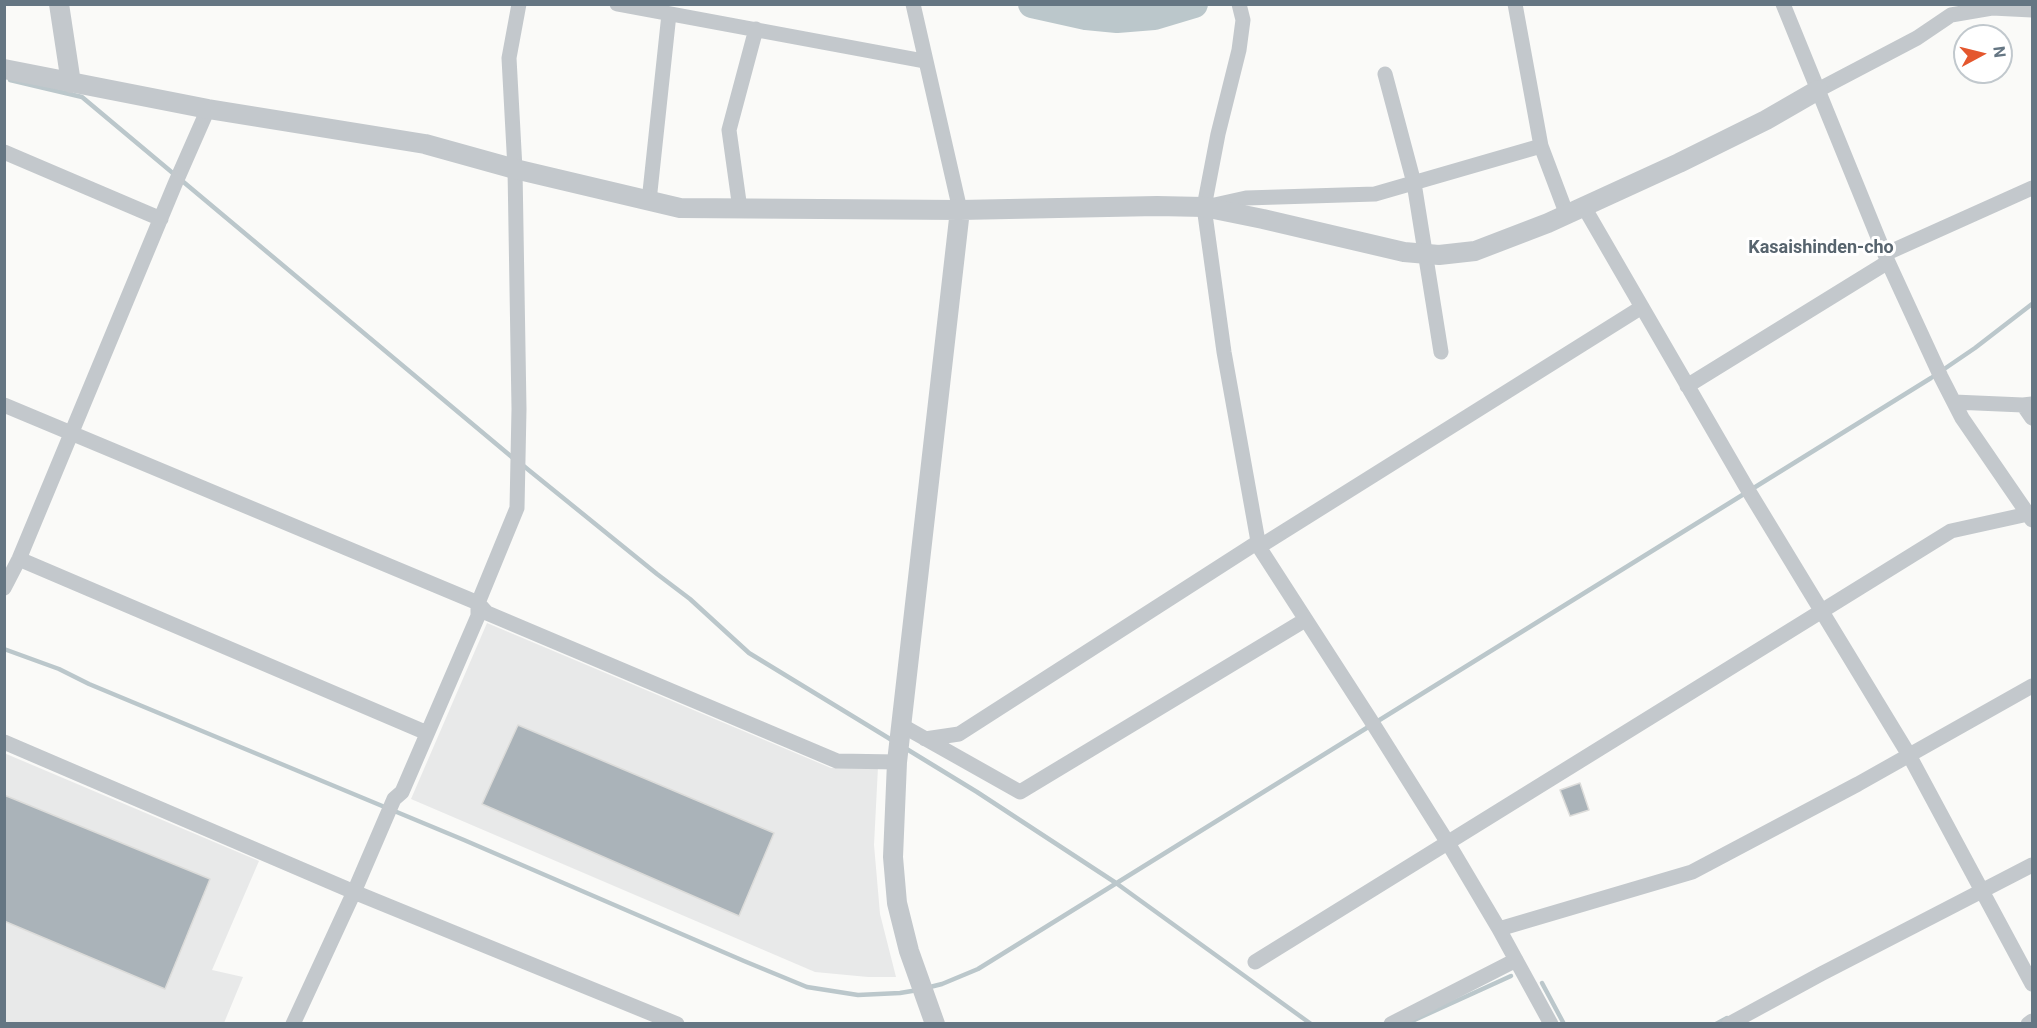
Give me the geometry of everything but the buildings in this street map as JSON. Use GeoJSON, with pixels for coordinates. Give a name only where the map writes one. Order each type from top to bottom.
{"type":"FeatureCollection","features":[{"type":"Feature","properties":{"kind":"street"},"geometry":{"type":"LineString","coordinates":[[59,4],[71,83]]}},
{"type":"Feature","properties":{"kind":"street"},"geometry":{"type":"LineString","coordinates":[[293,1023],[394,800],[402,792],[478,616],[478,603],[517,508],[515,169],[508,58],[519,4]]}},
{"type":"Feature","properties":{"kind":"street"},"geometry":{"type":"LineString","coordinates":[[616,4],[924,61]]}},
{"type":"Feature","properties":{"kind":"street"},"geometry":{"type":"LineString","coordinates":[[913,4],[924,61],[960,210],[901,729],[893,857],[897,903],[935,1023]]}},
{"type":"Feature","properties":{"kind":"street"},"geometry":{"type":"LineString","coordinates":[[1239,4],[1243,20],[1239,50],[1218,135],[1204,207],[1224,352],[1258,545],[1448,843],[1551,1023]]}},
{"type":"Feature","properties":{"kind":"street"},"geometry":{"type":"LineString","coordinates":[[1515,4],[1541,146],[1575,211],[1642,307],[1747,490],[1909,755],[2032,984]]}},
{"type":"Feature","properties":{"kind":"street"},"geometry":{"type":"LineString","coordinates":[[1255,962],[1951,531],[2030,517],[1962,418],[1939,372],[1887,258],[1784,4]]}},
{"type":"Feature","properties":{"kind":"street"},"geometry":{"type":"LineString","coordinates":[[4,69],[208,109],[425,144],[515,169],[680,208],[960,210],[1204,207],[1404,252],[1439,255],[1475,251],[1575,211],[1727,139],[1917,38],[1951,15],[1992,8],[2032,10]]}},
{"type":"Feature","properties":{"kind":"street"},"geometry":{"type":"LineString","coordinates":[[649,201],[669,14]]}},
{"type":"Feature","properties":{"kind":"street"},"geometry":{"type":"LineString","coordinates":[[740,209],[729,130],[756,29]]}},
{"type":"Feature","properties":{"kind":"street"},"geometry":{"type":"LineString","coordinates":[[1385,74],[1414,183],[1442,352]]}},
{"type":"Feature","properties":{"kind":"street"},"geometry":{"type":"LineString","coordinates":[[4,588],[19,559],[208,109]]}},
{"type":"Feature","properties":{"kind":"street"},"geometry":{"type":"LineString","coordinates":[[1204,207],[1246,198],[1375,194],[1541,146]]}},
{"type":"Feature","properties":{"kind":"street"},"geometry":{"type":"LineString","coordinates":[[4,152],[161,219]]}},
{"type":"Feature","properties":{"kind":"street"},"geometry":{"type":"LineString","coordinates":[[1687,386],[1887,258],[2032,188]]}},
{"type":"Feature","properties":{"kind":"street"},"geometry":{"type":"LineString","coordinates":[[925,739],[959,734],[1642,307]]}},
{"type":"Feature","properties":{"kind":"street"},"geometry":{"type":"LineString","coordinates":[[1954,402],[2028,405],[2032,418]]}},
{"type":"Feature","properties":{"kind":"street"},"geometry":{"type":"LineString","coordinates":[[4,405],[478,603],[487,613],[837,761],[898,759]]}},
{"type":"Feature","properties":{"kind":"street"},"geometry":{"type":"LineString","coordinates":[[19,559],[427,733]]}},
{"type":"Feature","properties":{"kind":"street"},"geometry":{"type":"LineString","coordinates":[[901,729],[925,739],[1020,792],[1305,620]]}},
{"type":"Feature","properties":{"kind":"street"},"geometry":{"type":"LineString","coordinates":[[1499,929],[1692,872],[1858,784],[2032,686]]}},
{"type":"Feature","properties":{"kind":"street"},"geometry":{"type":"LineString","coordinates":[[4,742],[354,892],[677,1023]]}},
{"type":"Feature","properties":{"kind":"street"},"geometry":{"type":"LineString","coordinates":[[1729,1023],[2032,865]]}},
{"type":"Feature","properties":{"kind":"street"},"geometry":{"type":"LineString","coordinates":[[1391,1023],[1516,960]]}},
{"type":"Feature","properties":{"kind":"street"},"geometry":{"type":"LineString","coordinates":[[2028,1023],[2032,1021]]}},
{"type":"Feature","properties":{"kind":"shaded area"},"geometry":{"type":"Polygon","coordinates":[[[487,623],[831,768],[878,767],[874,845],[880,914],[896,977],[815,972],[411,799],[487,623]]]}},
{"type":"Feature","properties":{"kind":"shaded area"},"geometry":{"type":"Polygon","coordinates":[[[4,753],[259,861],[212,970],[243,977],[224,1023],[5,1023],[4,753]]]}},
{"type":"Feature","properties":{"kind":"waterway"},"geometry":{"type":"LineString","coordinates":[[1032,4],[1086,16],[1117,19],[1154,16],[1194,4]]}},
{"type":"Feature","properties":{"kind":"waterway"},"geometry":{"type":"LineString","coordinates":[[10,80],[82,97],[513,458]]}},
{"type":"Feature","properties":{"kind":"waterway"},"geometry":{"type":"LineString","coordinates":[[926,988],[978,969],[1931,378],[1975,348],[2032,304]]}},
{"type":"Feature","properties":{"kind":"waterway"},"geometry":{"type":"LineString","coordinates":[[520,463],[690,599],[749,653],[895,742]]}},
{"type":"Feature","properties":{"kind":"waterway"},"geometry":{"type":"LineString","coordinates":[[4,649],[59,669],[89,684],[464,840],[807,987],[858,995],[918,990]]}},
{"type":"Feature","properties":{"kind":"waterway"},"geometry":{"type":"LineString","coordinates":[[905,748],[1116,883],[1311,1024]]}},
{"type":"Feature","properties":{"kind":"waterway"},"geometry":{"type":"LineString","coordinates":[[1410,1022],[1511,976]]}},
{"type":"Feature","properties":{"kind":"waterway"},"geometry":{"type":"LineString","coordinates":[[1542,983],[1564,1024]]}},
{"type":"Feature","properties":{"kind":"waterway"},"geometry":{"type":"LineString","coordinates":[[1716,1024],[1727,1018]]}},
{"type":"Feature","properties":{"kind":"district","name":"Kasaishinden-cho"},"geometry":{"type":"Point","coordinates":[1821,248]}}]}
